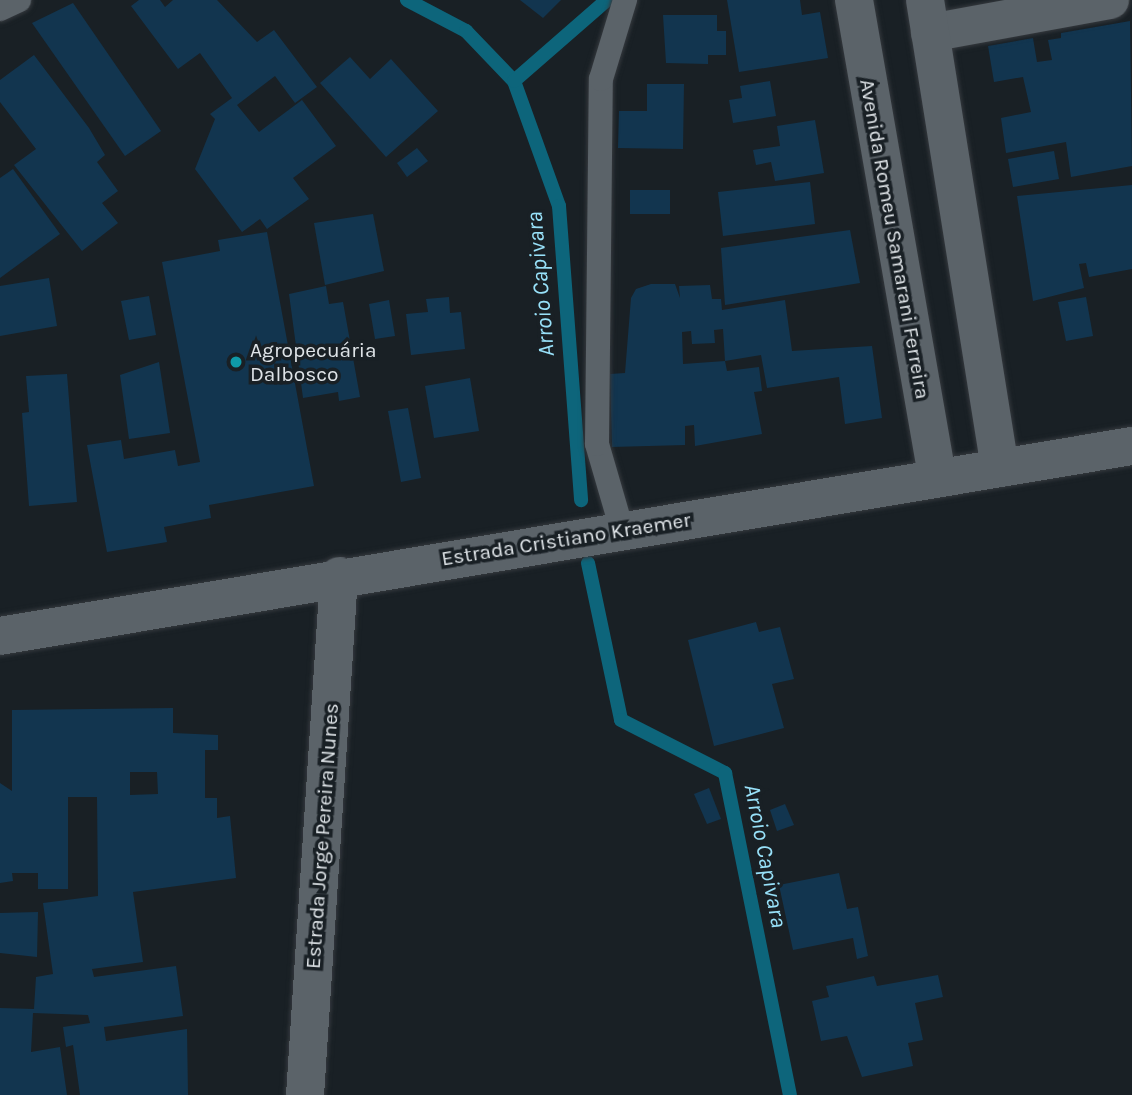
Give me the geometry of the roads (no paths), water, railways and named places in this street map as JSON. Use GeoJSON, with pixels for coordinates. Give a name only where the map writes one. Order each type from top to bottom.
{"type":"FeatureCollection","features":[{"type":"Feature","properties":{"kind":"street","name":"Avenida Romeu Samarani Ferreira"},"geometry":{"type":"LineString","coordinates":[[855,0],[937,478]]}},
{"type":"Feature","properties":{"kind":"street"},"geometry":{"type":"LineString","coordinates":[[1000,468],[928,16],[1110,0]]}},
{"type":"Feature","properties":{"kind":"street","name":"Estrada Cristiano Kraemer"},"geometry":{"type":"LineString","coordinates":[[0,636],[339,576],[1132,446]]}},
{"type":"Feature","properties":{"kind":"street","name":"Estrada Jorge Pereira Nunes"},"geometry":{"type":"LineString","coordinates":[[305,1095],[339,576]]}},
{"type":"Feature","properties":{"kind":"lane"},"geometry":{"type":"LineString","coordinates":[[0,9],[19,0]]}},
{"type":"Feature","properties":{"kind":"lane"},"geometry":{"type":"LineString","coordinates":[[622,530],[597,431],[601,79],[625,0]]}},
{"type":"Feature","properties":{"kind":"waterway","name":"Arroio Capivara"},"geometry":{"type":"LineString","coordinates":[[407,0],[466,31],[514,81],[559,206],[581,500]]}},
{"type":"Feature","properties":{"kind":"waterway"},"geometry":{"type":"LineString","coordinates":[[514,81],[607,0]]}},
{"type":"Feature","properties":{"kind":"waterway","name":"Arroio Capivara"},"geometry":{"type":"LineString","coordinates":[[588,563],[621,720],[725,773],[790,1095]]}},
{"type":"Feature","properties":{"kind":"place","name":"Agropecuária Dalbosco"},"geometry":{"type":"Point","coordinates":[236,362]}}]}
